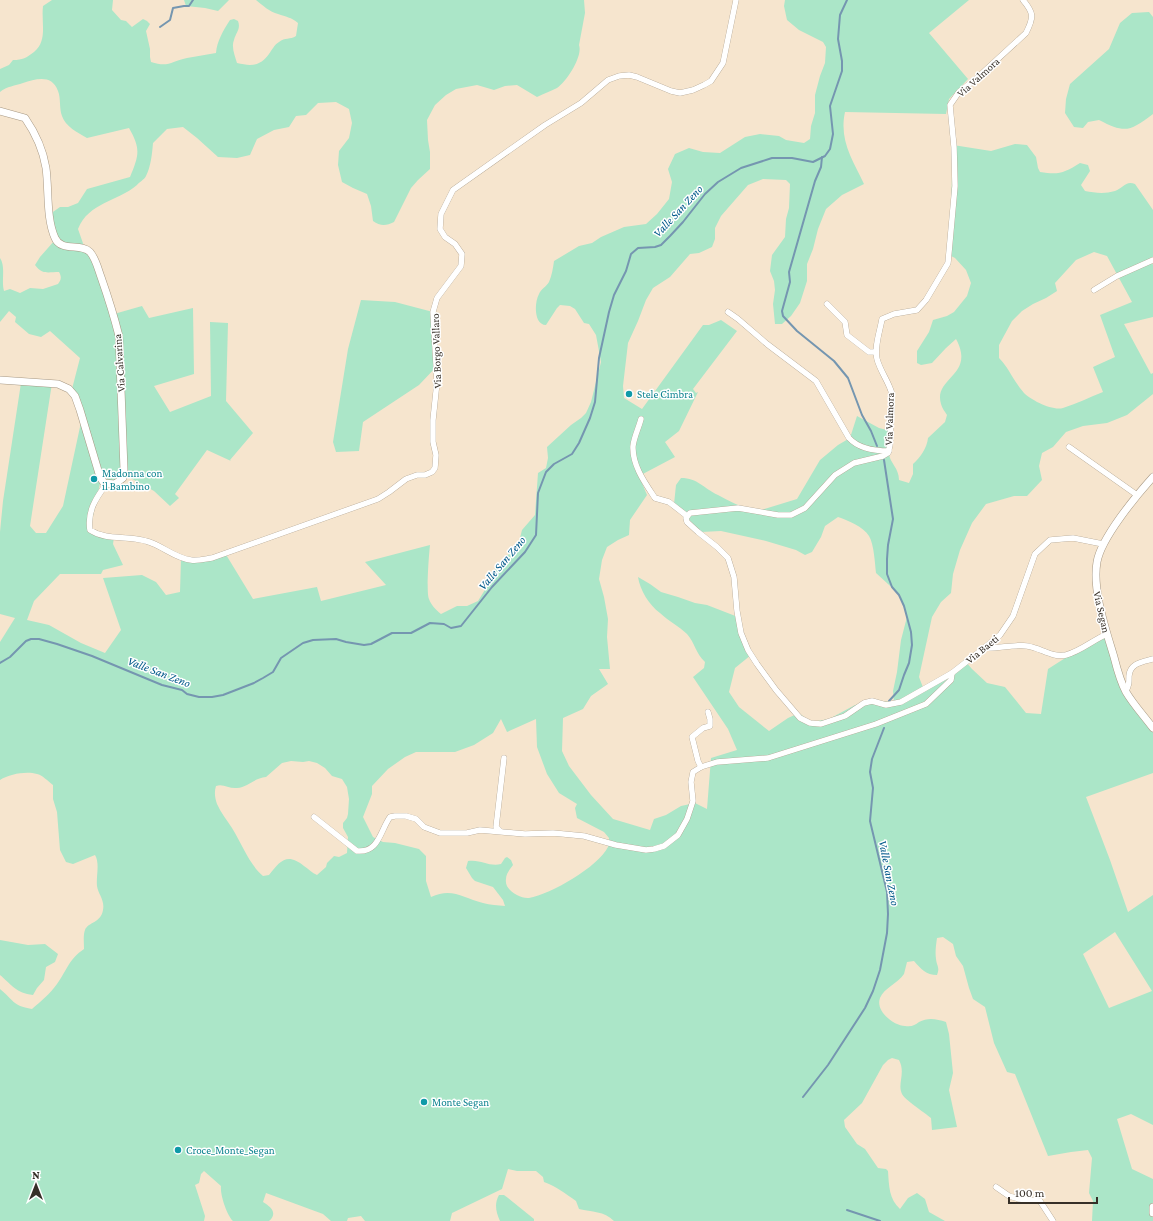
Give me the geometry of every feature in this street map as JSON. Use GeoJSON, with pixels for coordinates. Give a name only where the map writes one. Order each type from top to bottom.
{"type":"FeatureCollection","features":[{"type":"Feature","properties":{"kind":"street","name":"Via Borgo Vallaro"},"geometry":{"type":"LineString","coordinates":[[107,483],[96,498],[88,519],[90,530],[98,536],[130,538],[146,541],[157,545],[181,558],[197,561],[212,558],[365,504],[378,499],[406,479],[432,472],[435,468],[436,455],[433,442],[433,420],[438,390],[433,312],[437,298],[461,266],[462,254],[455,244],[445,237],[440,229],[441,214],[452,190],[545,125],[581,103],[608,80],[619,76],[629,75],[680,93],[693,90],[711,81],[723,63],[736,0]]}},
{"type":"Feature","properties":{"kind":"street","name":"Via Valmora"},"geometry":{"type":"LineString","coordinates":[[687,516],[690,513],[738,508],[778,515],[792,515],[804,508],[835,475],[854,463],[883,456],[888,453],[890,445],[892,394],[890,386],[877,360],[876,352],[882,319],[894,314],[917,310],[926,300],[948,263],[955,186],[954,146],[950,105],[959,92],[977,78],[1026,33],[1031,24],[1033,15],[1023,0]]}},
{"type":"Feature","properties":{"kind":"street","name":"Via Calvarina"},"geometry":{"type":"LineString","coordinates":[[0,112],[26,118],[37,137],[46,167],[52,230],[56,240],[63,245],[85,249],[90,252],[98,268],[114,314],[119,336],[124,470],[123,478],[115,484],[107,483]]}},
{"type":"Feature","properties":{"kind":"street"},"geometry":{"type":"LineString","coordinates":[[1094,290],[1117,276],[1153,260]]}},
{"type":"Feature","properties":{"kind":"street"},"geometry":{"type":"LineString","coordinates":[[827,304],[845,322],[847,335],[869,352],[876,352]]}},
{"type":"Feature","properties":{"kind":"street"},"geometry":{"type":"LineString","coordinates":[[728,312],[816,381],[848,438],[854,444],[874,450],[889,450]]}},
{"type":"Feature","properties":{"kind":"street"},"geometry":{"type":"LineString","coordinates":[[0,380],[58,384],[69,389],[75,396],[80,410],[100,477],[104,483],[107,483]]}},
{"type":"Feature","properties":{"kind":"street"},"geometry":{"type":"LineString","coordinates":[[641,419],[633,445],[636,461],[643,479],[655,498],[669,502],[687,516],[687,522],[728,558],[734,577],[737,611],[741,633],[748,650],[776,690],[800,718],[810,723],[821,724],[845,716],[864,703],[872,701],[886,705],[901,702],[952,673]]}},
{"type":"Feature","properties":{"kind":"street"},"geometry":{"type":"LineString","coordinates":[[1069,447],[1137,495]]}},
{"type":"Feature","properties":{"kind":"street","name":"Via Segan"},"geometry":{"type":"LineString","coordinates":[[1153,477],[1137,495],[1103,544],[1097,562],[1096,588],[1107,634],[1126,691],[1153,728]]}},
{"type":"Feature","properties":{"kind":"street","name":"Via Baeti"},"geometry":{"type":"LineString","coordinates":[[701,767],[717,762],[768,758],[876,724],[926,704],[950,680],[952,673],[1000,635],[1013,616],[1034,554],[1045,544],[1050,540],[1073,538],[1103,544]]}},
{"type":"Feature","properties":{"kind":"street"},"geometry":{"type":"LineString","coordinates":[[984,648],[1003,648],[1016,645],[1038,648],[1054,655],[1064,655],[1076,652],[1095,639],[1107,634]]}},
{"type":"Feature","properties":{"kind":"street"},"geometry":{"type":"LineString","coordinates":[[1126,691],[1130,685],[1129,675],[1131,668],[1136,664],[1153,659]]}},
{"type":"Feature","properties":{"kind":"street"},"geometry":{"type":"LineString","coordinates":[[314,818],[357,852],[370,850],[375,846],[390,817],[395,816],[406,816],[416,819],[424,827],[440,833],[467,833],[480,830],[525,834],[553,833],[584,836],[616,845],[646,850],[664,846],[678,835],[687,819],[693,801],[691,782],[693,772],[701,767],[692,737],[703,728],[710,726],[708,712]]}},
{"type":"Feature","properties":{"kind":"street"},"geometry":{"type":"LineString","coordinates":[[500,831],[496,827],[504,758]]}},
{"type":"Feature","properties":{"kind":"street"},"geometry":{"type":"LineString","coordinates":[[996,1186],[1009,1196],[1019,1199],[1032,1199],[1040,1201],[1053,1221]]}},
{"type":"Feature","properties":{"kind":"street"},"geometry":{"type":"LineString","coordinates":[[1153,1207],[1153,1213]]}},
{"type":"Feature","properties":{"kind":"green space"},"geometry":{"type":"Polygon","coordinates":[[[52,0],[113,0],[112,10],[121,20],[126,21],[132,27],[143,19],[150,24],[146,31],[150,49],[150,57],[151,62],[157,64],[166,64],[182,59],[216,53],[219,40],[223,32],[230,20],[234,19],[238,21],[239,24],[239,28],[233,43],[237,63],[250,65],[258,63],[266,58],[281,40],[296,36],[298,23],[291,18],[272,12],[256,0],[584,0],[585,13],[579,45],[579,55],[565,80],[557,88],[537,97],[517,85],[505,86],[494,90],[477,85],[456,89],[446,95],[435,105],[427,120],[430,169],[411,188],[394,222],[381,225],[373,221],[371,206],[367,194],[342,182],[338,165],[339,151],[349,138],[352,123],[349,109],[336,102],[318,103],[306,115],[296,116],[289,127],[274,130],[257,139],[250,155],[237,158],[218,157],[183,127],[167,129],[153,143],[152,156],[148,172],[144,179],[129,191],[96,208],[83,220],[78,229],[85,249],[90,252],[114,314],[142,306],[149,318],[193,308],[194,374],[154,386],[170,412],[211,396],[210,322],[228,323],[226,401],[253,433],[230,460],[231,461],[207,450],[175,494],[179,498],[170,506],[154,491],[125,475],[119,480],[109,481],[102,474],[90,530],[114,537],[113,544],[123,565],[103,570],[101,574],[60,574],[34,601],[27,620],[49,625],[81,643],[105,653],[121,630],[103,578],[142,575],[156,582],[166,595],[180,592],[181,558],[192,561],[225,553],[253,599],[317,587],[321,601],[386,585],[365,562],[430,545],[428,595],[434,607],[441,614],[457,606],[467,606],[478,601],[491,580],[493,572],[502,560],[518,546],[522,530],[535,515],[538,473],[546,468],[548,458],[547,447],[586,413],[591,402],[601,362],[596,335],[589,324],[584,323],[575,309],[570,306],[560,305],[546,325],[542,324],[537,318],[537,298],[549,282],[554,261],[579,246],[592,243],[601,237],[624,227],[646,224],[657,214],[669,199],[672,182],[668,169],[675,154],[689,148],[703,152],[720,153],[745,137],[760,134],[779,136],[786,140],[804,143],[810,139],[811,126],[815,113],[815,95],[825,63],[826,47],[823,42],[799,30],[787,20],[784,6],[785,0],[969,0],[929,33],[968,79],[949,99],[946,114],[845,112],[845,140],[851,158],[864,184],[842,195],[826,209],[807,264],[807,281],[800,303],[791,316],[782,324],[775,324],[773,304],[775,290],[774,281],[770,271],[772,255],[785,237],[786,219],[789,208],[790,184],[786,180],[763,179],[748,185],[721,216],[715,228],[715,239],[712,247],[699,253],[690,254],[670,277],[653,288],[646,300],[628,343],[623,386],[624,398],[642,409],[703,325],[709,325],[721,320],[737,331],[693,389],[696,393],[698,392],[679,431],[665,442],[675,457],[639,476],[647,495],[630,520],[629,535],[607,547],[602,560],[599,579],[608,619],[607,637],[610,669],[599,669],[608,684],[591,696],[583,709],[563,718],[562,751],[569,766],[591,795],[613,819],[650,830],[654,819],[666,815],[681,806],[695,803],[707,809],[711,758],[737,750],[728,729],[693,677],[704,668],[705,662],[687,634],[663,616],[649,602],[643,592],[638,577],[661,592],[695,603],[707,605],[738,617],[751,655],[735,668],[729,692],[739,707],[769,731],[788,718],[799,713],[811,722],[829,719],[855,705],[871,701],[894,702],[893,691],[901,640],[907,617],[900,595],[876,573],[872,544],[867,533],[855,524],[838,517],[825,526],[821,537],[812,552],[805,555],[796,550],[766,541],[721,531],[701,532],[674,504],[676,485],[681,478],[687,478],[727,500],[755,512],[797,499],[820,460],[838,445],[850,438],[857,416],[879,428],[891,431],[889,448],[890,457],[898,472],[899,480],[909,483],[913,474],[913,464],[923,452],[928,438],[945,422],[947,415],[941,405],[940,395],[943,388],[958,369],[961,361],[961,351],[956,339],[932,363],[921,365],[917,363],[917,351],[929,332],[933,320],[947,316],[954,312],[967,296],[971,283],[966,270],[955,258],[947,254],[951,207],[953,145],[991,151],[1015,144],[1027,145],[1036,157],[1040,172],[1057,173],[1070,169],[1080,163],[1088,165],[1090,171],[1081,185],[1085,191],[1108,193],[1118,190],[1129,183],[1135,184],[1153,210],[1153,257],[1150,258],[1153,265],[1153,317],[1124,324],[1151,374],[1153,373],[1153,394],[1127,415],[1107,423],[1083,426],[1066,432],[1053,447],[1042,453],[1039,466],[1042,480],[1027,496],[1014,496],[986,504],[972,523],[960,550],[953,574],[951,593],[941,602],[932,617],[919,677],[924,690],[966,662],[987,683],[1005,687],[1026,713],[1041,714],[1048,669],[1106,632],[1115,668],[1153,730],[1153,773],[1086,797],[1128,912],[1153,895],[1153,1125],[1131,1114],[1117,1119],[1132,1169],[1153,1179],[1153,1221],[1092,1221],[1093,1201],[1089,1193],[1092,1158],[1088,1150],[1048,1156],[1015,1074],[1007,1072],[994,1043],[985,1007],[973,999],[963,966],[956,956],[953,944],[943,937],[937,938],[937,975],[927,973],[914,961],[907,962],[904,974],[882,994],[879,1003],[880,1008],[886,1017],[901,1025],[911,1026],[922,1020],[929,1019],[936,1019],[946,1022],[949,1034],[953,1073],[949,1090],[957,1127],[932,1130],[931,1118],[902,1094],[900,1086],[902,1074],[901,1065],[899,1060],[892,1058],[883,1065],[862,1103],[844,1120],[845,1127],[857,1144],[865,1149],[878,1168],[886,1169],[888,1171],[889,1187],[892,1197],[900,1209],[908,1198],[917,1193],[925,1199],[929,1212],[945,1221],[614,1221],[606,1215],[579,1209],[576,1201],[557,1188],[544,1182],[543,1177],[536,1171],[517,1171],[508,1169],[502,1189],[452,1213],[450,1221],[365,1221],[361,1216],[348,1218],[347,1221],[331,1221],[323,1214],[266,1193],[263,1202],[271,1208],[273,1213],[272,1218],[269,1221],[233,1221],[224,1205],[221,1186],[204,1171],[201,1174],[199,1183],[195,1185],[205,1216],[204,1221],[0,1221],[0,989],[20,1006],[32,1009],[51,991],[75,957],[84,949],[85,930],[100,917],[103,906],[97,886],[98,866],[95,855],[73,864],[66,862],[60,850],[57,812],[53,799],[53,785],[45,778],[33,773],[8,776],[0,780],[0,642],[15,618],[0,614],[0,532],[3,501],[21,383],[52,383],[30,526],[36,533],[46,533],[63,506],[83,413],[72,389],[80,358],[50,331],[41,337],[29,334],[15,322],[16,317],[9,311],[0,322],[0,258],[3,265],[4,291],[10,289],[20,293],[30,288],[43,289],[58,284],[61,278],[59,272],[43,272],[35,265],[55,240],[50,214],[60,207],[68,207],[78,203],[87,189],[130,177],[137,157],[137,147],[129,128],[87,138],[72,129],[62,116],[59,94],[52,82],[48,80],[33,80],[8,87],[0,92],[0,69],[9,65],[13,60],[22,59],[29,56],[41,42],[43,31],[43,6],[52,0]],[[1094,252],[1076,260],[1055,283],[1057,291],[1022,311],[1012,321],[999,345],[999,358],[1024,393],[1037,402],[1058,409],[1073,405],[1103,392],[1093,367],[1115,357],[1100,315],[1132,302],[1107,256],[1094,252]],[[501,719],[493,733],[474,745],[455,752],[416,752],[405,757],[388,769],[372,786],[372,794],[363,817],[373,837],[383,842],[395,843],[419,849],[426,856],[426,881],[431,897],[438,894],[451,893],[486,904],[505,906],[503,900],[493,887],[475,881],[472,878],[466,868],[468,861],[477,861],[497,865],[501,864],[507,857],[511,860],[513,865],[506,877],[507,887],[513,893],[521,897],[529,898],[549,891],[584,871],[603,855],[608,846],[609,838],[604,832],[577,818],[575,808],[577,804],[559,793],[547,774],[537,747],[536,719],[507,732],[501,719]],[[291,761],[282,763],[266,777],[244,786],[234,788],[221,785],[216,786],[215,795],[217,804],[250,860],[263,876],[269,875],[280,862],[288,859],[298,862],[317,875],[326,867],[327,863],[334,856],[339,857],[347,853],[348,837],[343,828],[343,823],[348,814],[349,799],[347,787],[342,779],[332,776],[325,768],[317,763],[309,761],[291,761]],[[1115,932],[1083,954],[1109,1008],[1152,991],[1115,932]]]}},
{"type":"Feature","properties":{"kind":"green space"},"geometry":{"type":"Polygon","coordinates":[[[184,0],[229,0],[218,11],[186,6],[184,0]]]}},
{"type":"Feature","properties":{"kind":"green space"},"geometry":{"type":"Polygon","coordinates":[[[1149,12],[1153,17],[1153,114],[1139,124],[1128,129],[1122,129],[1099,120],[1088,122],[1083,128],[1074,127],[1065,113],[1066,99],[1070,84],[1109,49],[1120,23],[1132,13],[1149,12]]]}},
{"type":"Feature","properties":{"kind":"green space"},"geometry":{"type":"Polygon","coordinates":[[[361,300],[395,302],[433,312],[437,366],[419,385],[363,422],[359,451],[336,452],[333,442],[348,349],[361,300]]]}},
{"type":"Feature","properties":{"kind":"green space"},"geometry":{"type":"Polygon","coordinates":[[[0,940],[28,945],[45,944],[58,954],[55,962],[46,967],[44,980],[33,995],[18,990],[0,975],[0,940]]]}},
{"type":"Feature","properties":{"kind":"green space"},"geometry":{"type":"Polygon","coordinates":[[[499,1195],[504,1195],[534,1219],[534,1221],[500,1221],[496,1208],[496,1202],[499,1195]]]}},
{"type":"Feature","properties":{"kind":"waterway"},"geometry":{"type":"LineString","coordinates":[[160,27],[170,20],[173,8],[189,6],[193,0]]}},
{"type":"Feature","properties":{"kind":"waterway","name":"Valle San Zeno"},"geometry":{"type":"LineString","coordinates":[[0,663],[10,657],[26,641],[31,639],[39,639],[92,656],[162,685],[182,690],[187,694],[199,697],[212,697],[223,695],[263,678],[273,672],[281,658],[303,643],[313,640],[336,639],[364,645],[371,644],[392,633],[411,633],[430,623],[444,624],[451,628],[461,626],[492,587],[525,552],[536,535],[538,493],[546,472],[554,464],[572,454],[579,443],[595,402],[599,358],[609,312],[614,295],[626,271],[631,254],[638,248],[655,247],[661,245],[683,222],[705,194],[718,182],[741,168],[772,158],[792,158],[813,162],[825,156],[830,149],[833,134],[830,106],[842,71],[842,61],[838,39],[840,15],[847,0]]}},
{"type":"Feature","properties":{"kind":"waterway","name":"Valle San Zeno"},"geometry":{"type":"LineString","coordinates":[[822,157],[821,167],[815,181],[789,272],[790,282],[782,311],[783,316],[797,331],[834,361],[848,378],[862,415],[877,446]]}},
{"type":"Feature","properties":{"kind":"waterway","name":"Valle San Zeno"},"geometry":{"type":"LineString","coordinates":[[884,460],[893,519],[888,545],[887,574],[892,587],[899,595],[904,606],[911,632],[912,645],[909,663],[899,690],[889,701]]}},
{"type":"Feature","properties":{"kind":"waterway","name":"Valle San Zeno"},"geometry":{"type":"LineString","coordinates":[[803,1097],[828,1065],[865,1008],[880,970],[887,933],[887,892],[870,821],[873,788],[870,772],[872,759],[884,728]]}},
{"type":"Feature","properties":{"kind":"waterway"},"geometry":{"type":"LineString","coordinates":[[847,1210],[880,1221]]}},
{"type":"Feature","properties":{"kind":"place","name":"Stele Cimbra"},"geometry":{"type":"Point","coordinates":[629,394]}},
{"type":"Feature","properties":{"kind":"place","name":"Madonna con il Bambino"},"geometry":{"type":"Point","coordinates":[94,479]}},
{"type":"Feature","properties":{"kind":"place","name":"Monte Segan"},"geometry":{"type":"Point","coordinates":[424,1102]}},
{"type":"Feature","properties":{"kind":"place","name":"Croce_Monte_Segan"},"geometry":{"type":"Point","coordinates":[178,1150]}}]}
